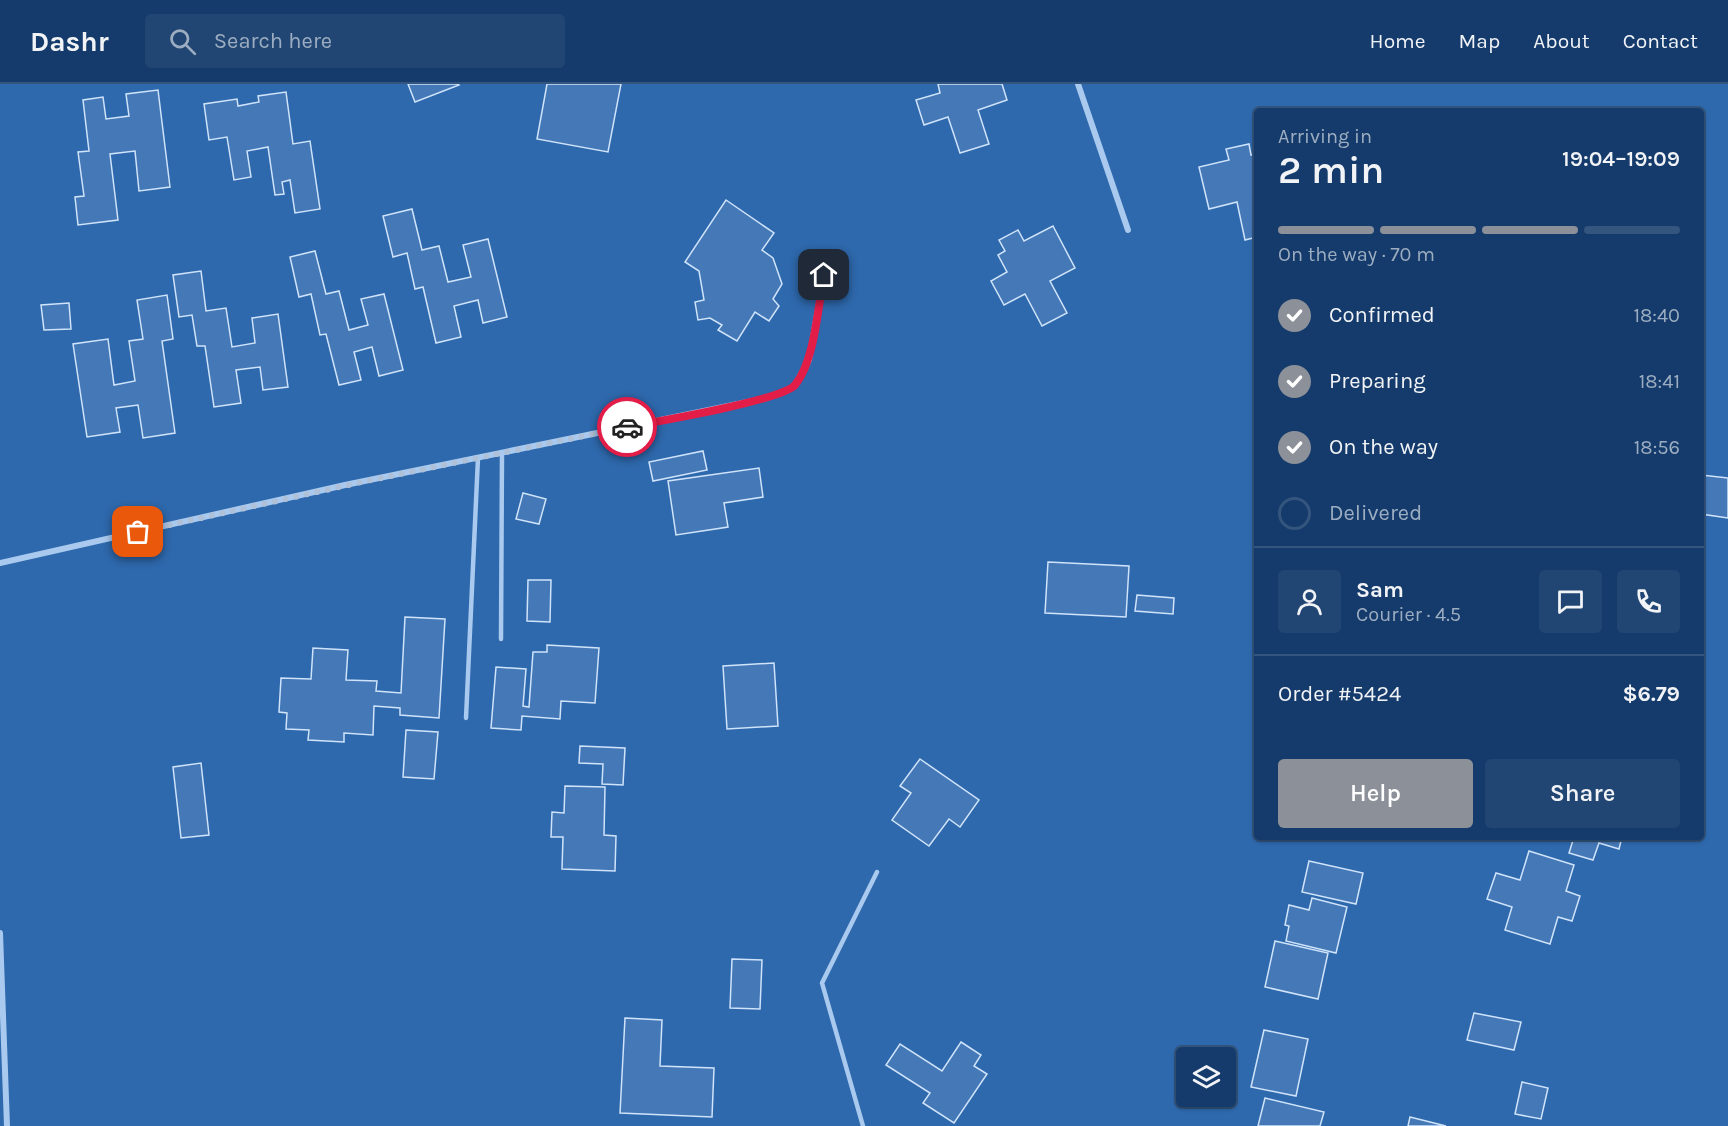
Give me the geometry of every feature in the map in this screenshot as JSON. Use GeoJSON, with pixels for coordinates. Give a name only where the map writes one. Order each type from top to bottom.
{"type":"FeatureCollection","features":[{"type":"Feature","properties":{"kind":"street"},"geometry":{"type":"LineString","coordinates":[[1078,84],[1128,230]]}},
{"type":"Feature","properties":{"kind":"street"},"geometry":{"type":"LineString","coordinates":[[0,563],[478,458],[767,398],[794,387],[809,360],[824,275]]}},
{"type":"Feature","properties":{"kind":"street"},"geometry":{"type":"LineString","coordinates":[[0,933],[7,1126]]}},
{"type":"Feature","properties":{"kind":"lane"},"geometry":{"type":"LineString","coordinates":[[501,639],[502,453]]}},
{"type":"Feature","properties":{"kind":"lane"},"geometry":{"type":"LineString","coordinates":[[466,718],[478,458]]}},
{"type":"Feature","properties":{"kind":"lane"},"geometry":{"type":"LineString","coordinates":[[863,1126],[822,983],[877,872]]}},
{"type":"Feature","properties":{"kind":"shaded area"},"geometry":{"type":"Polygon","coordinates":[[[0,84],[1728,84],[1728,1126],[0,1126],[0,84]]]}},
{"type":"Feature","properties":{"kind":"building"},"geometry":{"type":"Polygon","coordinates":[[[408,84],[458,84],[459,85],[415,102],[408,84]]]}},
{"type":"Feature","properties":{"kind":"building"},"geometry":{"type":"Polygon","coordinates":[[[547,84],[621,84],[608,152],[537,139],[547,84]]]}},
{"type":"Feature","properties":{"kind":"building"},"geometry":{"type":"Polygon","coordinates":[[[938,84],[1002,84],[1007,100],[978,110],[989,144],[960,153],[948,117],[924,125],[916,100],[940,93],[938,84]]]}},
{"type":"Feature","properties":{"kind":"building"},"geometry":{"type":"Polygon","coordinates":[[[158,90],[170,187],[139,191],[135,151],[110,154],[118,220],[78,225],[75,197],[84,196],[78,152],[89,151],[83,100],[103,97],[106,119],[129,116],[126,94],[158,90]]]}},
{"type":"Feature","properties":{"kind":"building"},"geometry":{"type":"Polygon","coordinates":[[[286,92],[293,144],[310,141],[320,209],[295,213],[290,180],[282,182],[284,194],[275,195],[268,147],[247,151],[251,177],[234,180],[227,137],[209,140],[204,104],[237,99],[238,106],[259,102],[258,96],[286,92]]]}},
{"type":"Feature","properties":{"kind":"building"},"geometry":{"type":"Polygon","coordinates":[[[1249,144],[1251,155],[1254,154],[1254,238],[1245,240],[1237,202],[1209,209],[1199,167],[1229,160],[1226,149],[1249,144]]]}},
{"type":"Feature","properties":{"kind":"building"},"geometry":{"type":"Polygon","coordinates":[[[726,200],[774,233],[762,250],[773,258],[782,284],[773,299],[779,306],[769,321],[755,312],[737,341],[718,330],[722,325],[710,318],[698,320],[695,302],[704,300],[699,271],[685,262],[726,200]]]}},
{"type":"Feature","properties":{"kind":"building"},"geometry":{"type":"Polygon","coordinates":[[[412,209],[422,250],[439,246],[448,282],[471,277],[463,245],[488,239],[507,317],[483,323],[478,300],[454,306],[461,337],[436,343],[423,287],[415,289],[407,253],[393,257],[383,216],[412,209]]]}},
{"type":"Feature","properties":{"kind":"building"},"geometry":{"type":"Polygon","coordinates":[[[1053,226],[1075,268],[1050,281],[1067,313],[1042,326],[1025,294],[1004,305],[991,281],[1007,272],[998,255],[1005,251],[999,240],[1018,230],[1024,241],[1053,226]]]}},
{"type":"Feature","properties":{"kind":"building"},"geometry":{"type":"Polygon","coordinates":[[[315,251],[326,294],[339,291],[349,330],[368,325],[361,299],[384,294],[403,370],[379,376],[372,347],[354,352],[361,380],[339,385],[326,334],[320,335],[311,294],[299,297],[290,257],[315,251]]]}},
{"type":"Feature","properties":{"kind":"building"},"geometry":{"type":"Polygon","coordinates":[[[201,271],[206,311],[226,308],[232,347],[255,343],[252,318],[278,314],[288,387],[263,390],[260,367],[236,370],[241,403],[214,407],[205,346],[197,346],[192,315],[179,317],[173,275],[201,271]]]}},
{"type":"Feature","properties":{"kind":"building"},"geometry":{"type":"Polygon","coordinates":[[[167,295],[173,339],[162,341],[175,433],[143,438],[138,405],[116,408],[120,432],[87,437],[73,344],[108,339],[114,385],[135,381],[129,341],[143,339],[137,300],[167,295]]]}},
{"type":"Feature","properties":{"kind":"building"},"geometry":{"type":"Polygon","coordinates":[[[69,303],[71,329],[44,330],[41,305],[69,303]]]}},
{"type":"Feature","properties":{"kind":"building"},"geometry":{"type":"Polygon","coordinates":[[[703,451],[707,470],[653,481],[649,462],[703,451]]]}},
{"type":"Feature","properties":{"kind":"building"},"geometry":{"type":"Polygon","coordinates":[[[759,468],[763,497],[724,503],[728,527],[676,535],[668,481],[759,468]]]}},
{"type":"Feature","properties":{"kind":"building"},"geometry":{"type":"Polygon","coordinates":[[[1704,475],[1728,478],[1728,518],[1704,514],[1704,475]]]}},
{"type":"Feature","properties":{"kind":"building"},"geometry":{"type":"Polygon","coordinates":[[[523,493],[546,499],[539,524],[516,519],[523,493]]]}},
{"type":"Feature","properties":{"kind":"building"},"geometry":{"type":"Polygon","coordinates":[[[1048,562],[1129,566],[1126,617],[1045,613],[1048,562]]]}},
{"type":"Feature","properties":{"kind":"building"},"geometry":{"type":"Polygon","coordinates":[[[528,580],[551,580],[550,622],[527,621],[528,580]]]}},
{"type":"Feature","properties":{"kind":"building"},"geometry":{"type":"Polygon","coordinates":[[[1137,595],[1174,598],[1173,614],[1135,611],[1137,595]]]}},
{"type":"Feature","properties":{"kind":"building"},"geometry":{"type":"Polygon","coordinates":[[[405,617],[445,619],[439,718],[400,715],[400,708],[374,706],[373,735],[344,733],[344,742],[308,740],[309,730],[286,729],[287,713],[279,712],[281,678],[311,679],[313,648],[348,650],[346,680],[377,681],[376,691],[401,693],[405,617]]]}},
{"type":"Feature","properties":{"kind":"building"},"geometry":{"type":"Polygon","coordinates":[[[547,645],[599,648],[595,703],[561,701],[560,719],[522,716],[521,730],[491,728],[496,667],[526,669],[523,706],[529,707],[533,652],[547,652],[547,645]]]}},
{"type":"Feature","properties":{"kind":"building"},"geometry":{"type":"Polygon","coordinates":[[[774,663],[778,726],[727,729],[723,666],[774,663]]]}},
{"type":"Feature","properties":{"kind":"building"},"geometry":{"type":"Polygon","coordinates":[[[406,730],[438,732],[434,779],[403,777],[406,730]]]}},
{"type":"Feature","properties":{"kind":"building"},"geometry":{"type":"Polygon","coordinates":[[[580,746],[625,748],[623,785],[602,784],[603,764],[579,763],[580,746]]]}},
{"type":"Feature","properties":{"kind":"building"},"geometry":{"type":"Polygon","coordinates":[[[920,759],[979,800],[960,827],[949,819],[929,846],[892,820],[911,793],[900,786],[920,759]]]}},
{"type":"Feature","properties":{"kind":"building"},"geometry":{"type":"Polygon","coordinates":[[[201,763],[209,835],[181,838],[173,767],[201,763]]]}},
{"type":"Feature","properties":{"kind":"building"},"geometry":{"type":"Polygon","coordinates":[[[565,786],[605,787],[604,835],[616,836],[615,871],[562,869],[563,837],[551,837],[552,812],[564,813],[565,786]]]}},
{"type":"Feature","properties":{"kind":"building"},"geometry":{"type":"Polygon","coordinates":[[[1573,840],[1621,840],[1619,849],[1599,843],[1593,860],[1569,853],[1573,840]]]}},
{"type":"Feature","properties":{"kind":"building"},"geometry":{"type":"Polygon","coordinates":[[[1529,851],[1574,865],[1566,891],[1580,896],[1572,921],[1558,917],[1550,944],[1505,930],[1512,907],[1487,899],[1496,873],[1520,880],[1529,851]]]}},
{"type":"Feature","properties":{"kind":"building"},"geometry":{"type":"Polygon","coordinates":[[[1309,861],[1363,873],[1356,904],[1302,892],[1309,861]]]}},
{"type":"Feature","properties":{"kind":"building"},"geometry":{"type":"Polygon","coordinates":[[[1312,898],[1347,907],[1336,953],[1286,941],[1289,926],[1285,925],[1289,905],[1309,910],[1312,898]]]}},
{"type":"Feature","properties":{"kind":"building"},"geometry":{"type":"Polygon","coordinates":[[[1275,941],[1328,953],[1318,999],[1265,987],[1275,941]]]}},
{"type":"Feature","properties":{"kind":"building"},"geometry":{"type":"Polygon","coordinates":[[[732,959],[762,960],[760,1009],[730,1008],[732,959]]]}},
{"type":"Feature","properties":{"kind":"building"},"geometry":{"type":"Polygon","coordinates":[[[1474,1013],[1521,1022],[1514,1050],[1467,1040],[1474,1013]]]}},
{"type":"Feature","properties":{"kind":"building"},"geometry":{"type":"Polygon","coordinates":[[[625,1018],[662,1020],[660,1066],[714,1068],[712,1117],[620,1113],[625,1018]]]}},
{"type":"Feature","properties":{"kind":"building"},"geometry":{"type":"Polygon","coordinates":[[[1264,1030],[1308,1039],[1296,1096],[1251,1087],[1264,1030]]]}},
{"type":"Feature","properties":{"kind":"building"},"geometry":{"type":"Polygon","coordinates":[[[961,1042],[981,1055],[974,1066],[987,1074],[954,1123],[923,1103],[930,1093],[886,1065],[900,1044],[942,1071],[961,1042]]]}},
{"type":"Feature","properties":{"kind":"building"},"geometry":{"type":"Polygon","coordinates":[[[1522,1082],[1548,1088],[1541,1119],[1515,1114],[1522,1082]]]}},
{"type":"Feature","properties":{"kind":"building"},"geometry":{"type":"Polygon","coordinates":[[[1265,1098],[1324,1112],[1320,1126],[1258,1126],[1265,1098]]]}},
{"type":"Feature","properties":{"kind":"building"},"geometry":{"type":"Polygon","coordinates":[[[1410,1117],[1446,1126],[1408,1126],[1410,1117]]]}},
{"type":"Feature","properties":{"kind":"way so far"},"geometry":{"type":"LineString","coordinates":[[138,532],[362,482],[627,427]]}},
{"type":"Feature","properties":{"kind":"route"},"geometry":{"type":"LineString","coordinates":[[627,427],[767,398],[794,387],[809,360],[824,275]]}}]}
